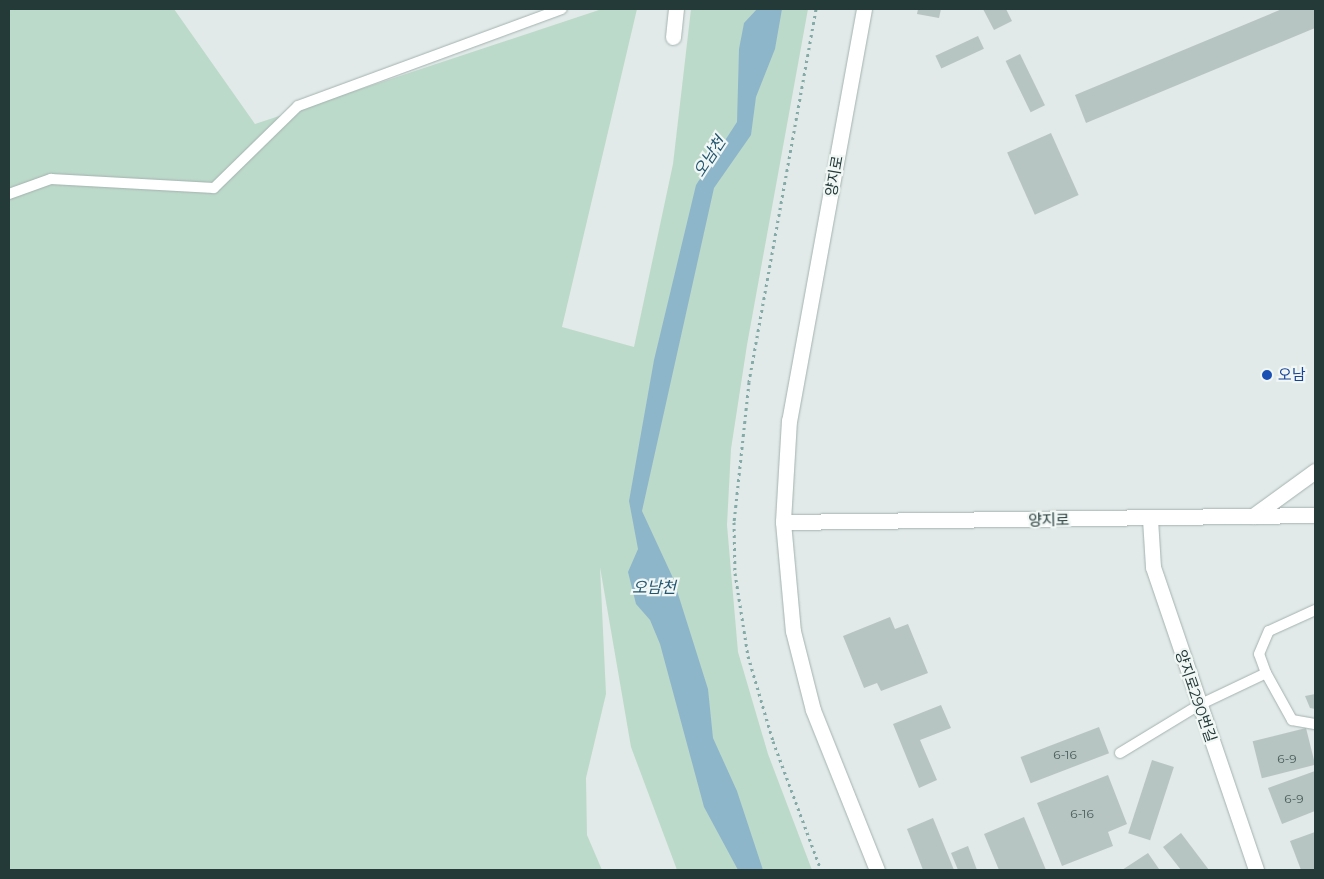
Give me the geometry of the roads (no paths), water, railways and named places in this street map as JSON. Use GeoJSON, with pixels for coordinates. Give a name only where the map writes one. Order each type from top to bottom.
{"type":"FeatureCollection","features":[{"type":"Feature","properties":{"kind":"street"},"geometry":{"type":"LineString","coordinates":[[674,37],[676,9]]}},
{"type":"Feature","properties":{"kind":"street","name":"양지로"},"geometry":{"type":"LineString","coordinates":[[864,9],[789,420],[783,522],[793,631],[813,710],[878,870]]}},
{"type":"Feature","properties":{"kind":"street"},"geometry":{"type":"LineString","coordinates":[[1253,516],[1315,471]]}},
{"type":"Feature","properties":{"kind":"street","name":"양지로"},"geometry":{"type":"LineString","coordinates":[[783,522],[1150,519],[1315,515]]}},
{"type":"Feature","properties":{"kind":"street","name":"양지로290번길"},"geometry":{"type":"LineString","coordinates":[[1150,519],[1153,567],[1256,870]]}},
{"type":"Feature","properties":{"kind":"lane"},"geometry":{"type":"LineString","coordinates":[[9,194],[51,179],[214,188],[298,106],[562,9]]}},
{"type":"Feature","properties":{"kind":"lane"},"geometry":{"type":"LineString","coordinates":[[1315,610],[1269,631],[1259,654],[1266,673],[1292,720],[1315,724]]}},
{"type":"Feature","properties":{"kind":"lane"},"geometry":{"type":"LineString","coordinates":[[1120,753],[1199,705],[1266,673]]}},
{"type":"Feature","properties":{"kind":"water","name":"오남천"},"geometry":{"type":"Polygon","coordinates":[[[757,9],[782,9],[775,49],[756,97],[751,135],[714,188],[642,511],[673,578],[708,689],[713,738],[737,791],[763,870],[738,870],[704,807],[660,644],[650,620],[636,604],[628,572],[638,549],[629,501],[654,360],[696,185],[737,122],[739,49],[744,23],[757,9]]]}},
{"type":"Feature","properties":{"kind":"place","name":"오남"},"geometry":{"type":"Point","coordinates":[1267,375]}}]}
